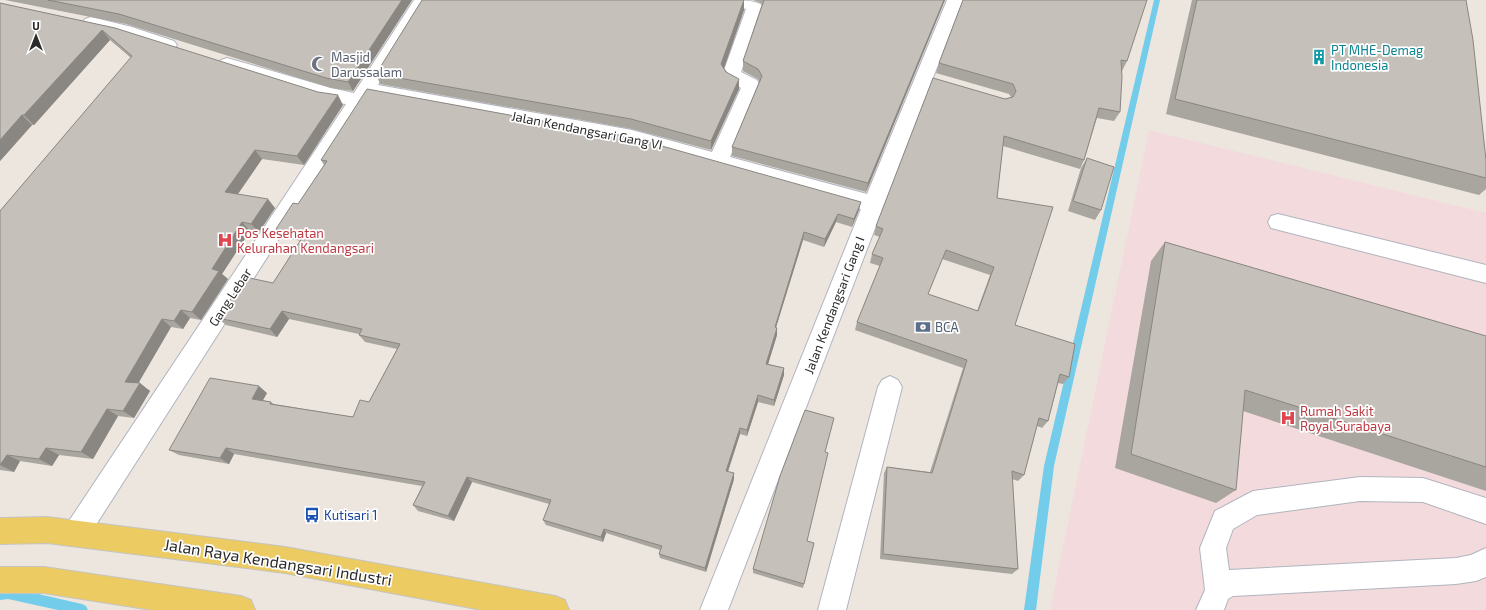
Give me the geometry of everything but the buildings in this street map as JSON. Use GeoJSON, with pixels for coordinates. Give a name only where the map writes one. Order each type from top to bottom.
{"type":"FeatureCollection","features":[{"type":"Feature","properties":{"kind":"main road","name":"Jalan Raya Kendangsari Industri"},"geometry":{"type":"LineString","coordinates":[[0,531],[47,530],[285,560],[555,610]]}},
{"type":"Feature","properties":{"kind":"main road"},"geometry":{"type":"LineString","coordinates":[[0,580],[44,580],[159,604],[241,610]]}},
{"type":"Feature","properties":{"kind":"street","name":"Gang Lebar"},"geometry":{"type":"LineString","coordinates":[[76,533],[363,94],[422,0]]}},
{"type":"Feature","properties":{"kind":"street"},"geometry":{"type":"LineString","coordinates":[[718,161],[751,85],[733,76],[732,73],[755,6],[737,0]]}},
{"type":"Feature","properties":{"kind":"street","name":"Jalan Kendangsari Gang I"},"geometry":{"type":"LineString","coordinates":[[714,610],[873,204],[930,80],[955,0]]}},
{"type":"Feature","properties":{"kind":"street"},"geometry":{"type":"LineString","coordinates":[[74,20],[126,31],[182,50]]}},
{"type":"Feature","properties":{"kind":"street","name":"Jalan Kendangsari Gang VI"},"geometry":{"type":"LineString","coordinates":[[212,59],[331,94],[363,94],[632,137],[873,204]]}},
{"type":"Feature","properties":{"kind":"street"},"geometry":{"type":"LineString","coordinates":[[1278,222],[1486,274]]}},
{"type":"Feature","properties":{"kind":"street"},"geometry":{"type":"LineString","coordinates":[[832,610],[890,387]]}},
{"type":"Feature","properties":{"kind":"street"},"geometry":{"type":"LineString","coordinates":[[1214,600],[1213,548],[1224,520],[1253,503],[1360,489],[1423,490],[1486,511]]}},
{"type":"Feature","properties":{"kind":"street"},"geometry":{"type":"LineString","coordinates":[[1214,600],[1229,583],[1456,571],[1476,568],[1486,561]]}},
{"type":"Feature","properties":{"kind":"shaded area","name":"Rumah Sakit Royal Surabaya"},"geometry":{"type":"Polygon","coordinates":[[[1149,130],[1486,213],[1486,610],[1050,610],[1149,130]]]}},
{"type":"Feature","properties":{"kind":"waterway"},"geometry":{"type":"LineString","coordinates":[[1030,610],[1049,466],[1157,0]]}},
{"type":"Feature","properties":{"kind":"waterway"},"geometry":{"type":"LineString","coordinates":[[0,594],[8,593],[82,610]]}},
{"type":"Feature","properties":{"kind":"place","name":"PT MHE-Demag Indonesia"},"geometry":{"type":"Point","coordinates":[1319,57]}},
{"type":"Feature","properties":{"kind":"place","name":"Masjid Darussalam"},"geometry":{"type":"Point","coordinates":[319,64]}},
{"type":"Feature","properties":{"kind":"place","name":"Pos Kesehatan Kelurahan Kendangsari"},"geometry":{"type":"Point","coordinates":[225,240]}},
{"type":"Feature","properties":{"kind":"place","name":"BCA"},"geometry":{"type":"Point","coordinates":[923,327]}},
{"type":"Feature","properties":{"kind":"place","name":"Rumah Sakit Royal Surabaya"},"geometry":{"type":"Point","coordinates":[1288,418]}},
{"type":"Feature","properties":{"kind":"place","name":"Kutisari 1"},"geometry":{"type":"Point","coordinates":[312,515]}}]}
